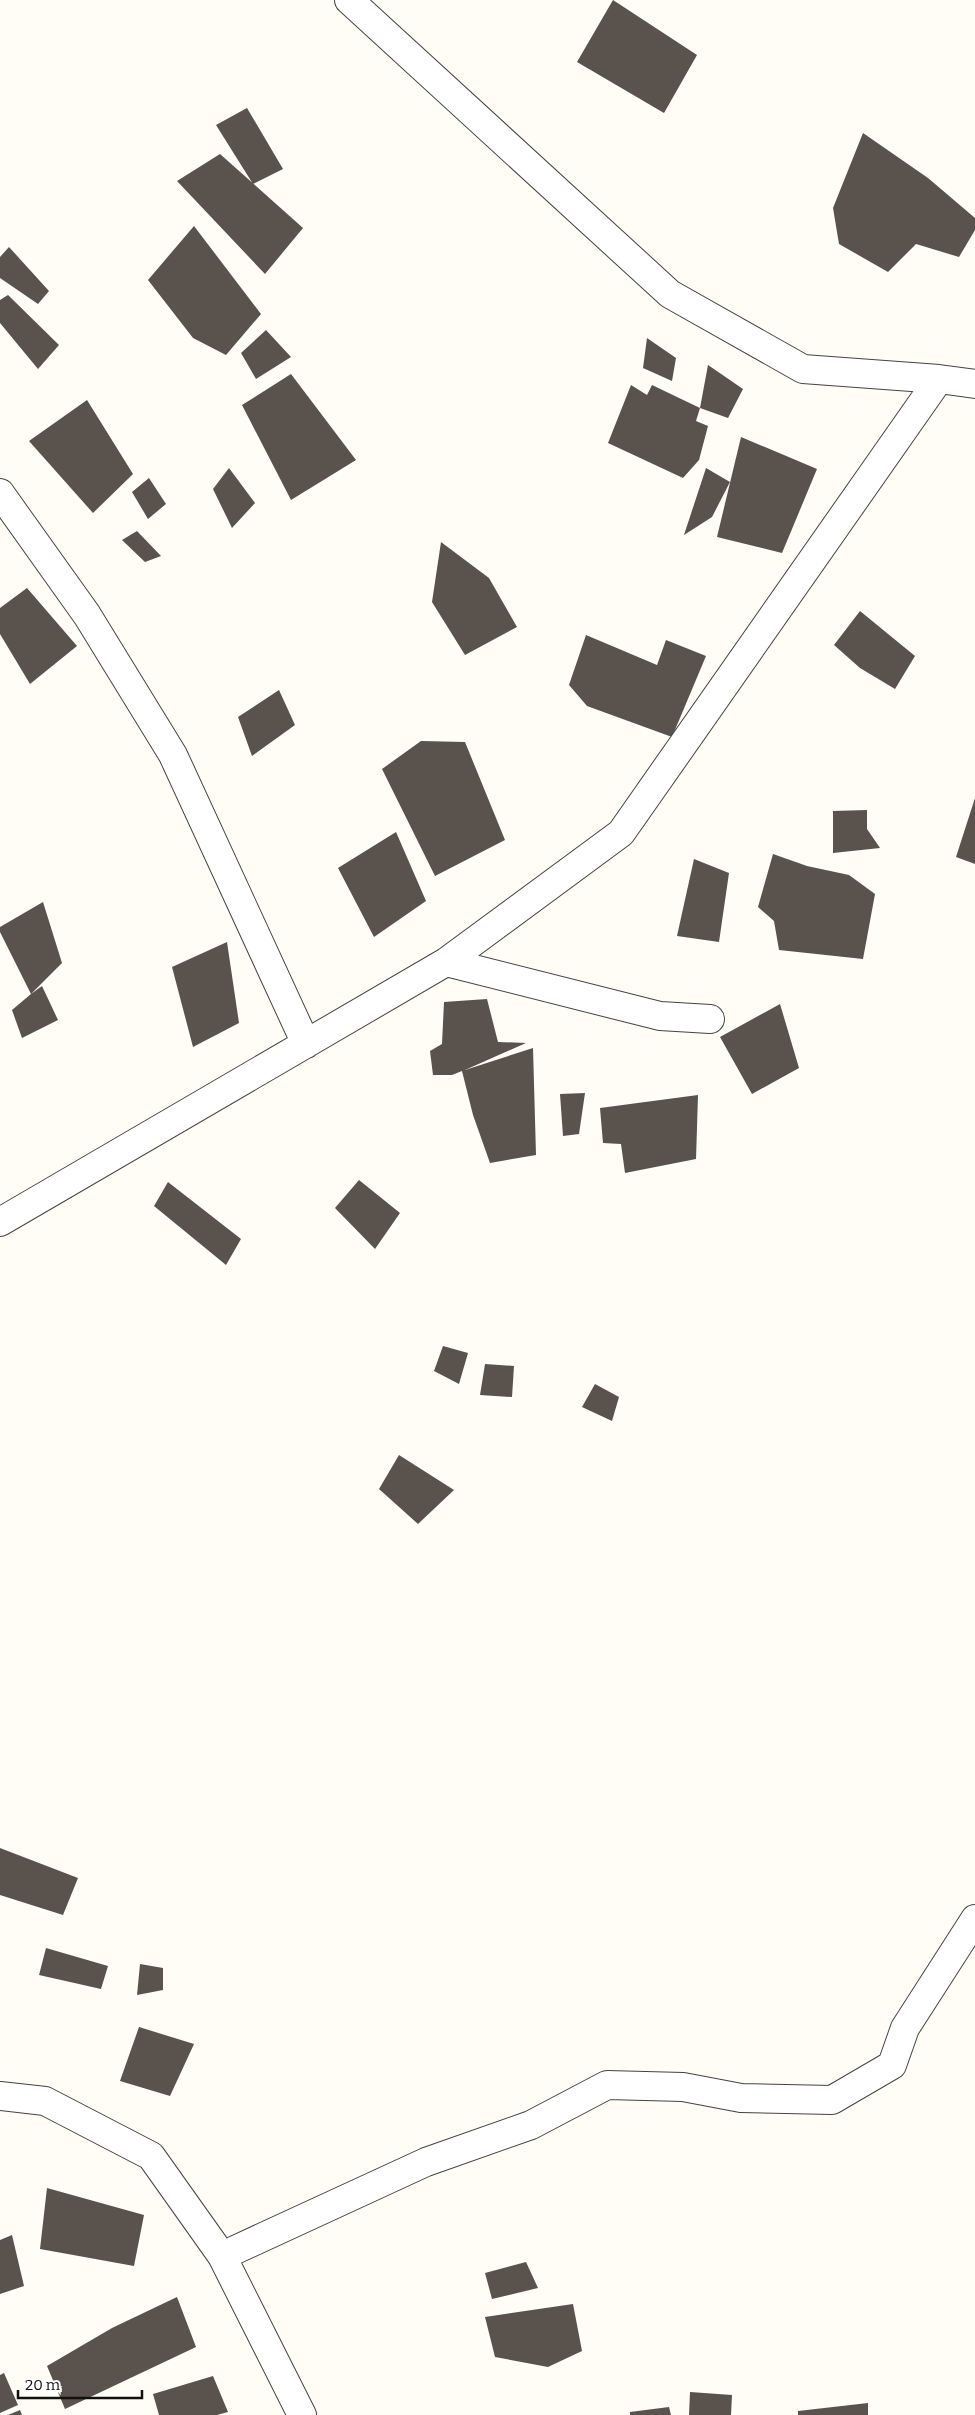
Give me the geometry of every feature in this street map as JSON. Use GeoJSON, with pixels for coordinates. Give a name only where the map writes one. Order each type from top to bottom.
{"type":"FeatureCollection","features":[{"type":"Feature","properties":{"kind":"street"},"geometry":{"type":"LineString","coordinates":[[349,0],[670,294],[803,369],[939,378],[975,384]]}},
{"type":"Feature","properties":{"kind":"street"},"geometry":{"type":"LineString","coordinates":[[0,1222],[446,962],[621,833],[939,378]]}},
{"type":"Feature","properties":{"kind":"street"},"geometry":{"type":"LineString","coordinates":[[0,493],[87,615],[173,755],[306,1044]]}},
{"type":"Feature","properties":{"kind":"street"},"geometry":{"type":"LineString","coordinates":[[446,962],[660,1016],[710,1019]]}},
{"type":"Feature","properties":{"kind":"street"},"geometry":{"type":"LineString","coordinates":[[222,2256],[426,2162],[531,2126],[607,2085],[683,2087],[741,2098],[832,2100],[892,2065],[905,2028],[975,1919]]}},
{"type":"Feature","properties":{"kind":"street"},"geometry":{"type":"LineString","coordinates":[[0,2096],[45,2101],[151,2156],[222,2256],[302,2415]]}},
{"type":"Feature","properties":{"kind":"building"},"geometry":{"type":"Polygon","coordinates":[[[613,0],[697,55],[664,113],[577,62],[613,0]]]}},
{"type":"Feature","properties":{"kind":"building"},"geometry":{"type":"Polygon","coordinates":[[[247,108],[283,169],[253,184],[216,125],[247,108]]]}},
{"type":"Feature","properties":{"kind":"building"},"geometry":{"type":"Polygon","coordinates":[[[863,133],[928,178],[975,218],[975,230],[959,257],[916,244],[888,272],[839,244],[833,208],[863,133]]]}},
{"type":"Feature","properties":{"kind":"building"},"geometry":{"type":"Polygon","coordinates":[[[220,154],[303,228],[265,274],[177,181],[220,154]]]}},
{"type":"Feature","properties":{"kind":"building"},"geometry":{"type":"Polygon","coordinates":[[[194,226],[261,314],[226,355],[193,338],[148,280],[194,226]]]}},
{"type":"Feature","properties":{"kind":"building"},"geometry":{"type":"Polygon","coordinates":[[[9,247],[49,291],[38,304],[0,278],[0,257],[9,247]]]}},
{"type":"Feature","properties":{"kind":"building"},"geometry":{"type":"Polygon","coordinates":[[[8,295],[59,345],[38,369],[0,323],[0,300],[8,295]]]}},
{"type":"Feature","properties":{"kind":"building"},"geometry":{"type":"Polygon","coordinates":[[[266,330],[291,357],[256,379],[241,353],[266,330]]]}},
{"type":"Feature","properties":{"kind":"building"},"geometry":{"type":"Polygon","coordinates":[[[647,338],[676,358],[672,381],[643,368],[647,338]]]}},
{"type":"Feature","properties":{"kind":"building"},"geometry":{"type":"Polygon","coordinates":[[[708,365],[743,389],[728,418],[700,408],[708,365]]]}},
{"type":"Feature","properties":{"kind":"building"},"geometry":{"type":"Polygon","coordinates":[[[291,374],[356,460],[291,500],[242,405],[291,374]]]}},
{"type":"Feature","properties":{"kind":"building"},"geometry":{"type":"Polygon","coordinates":[[[631,385],[647,395],[652,385],[700,408],[696,421],[708,426],[699,460],[683,478],[608,443],[631,385]]]}},
{"type":"Feature","properties":{"kind":"building"},"geometry":{"type":"Polygon","coordinates":[[[87,400],[133,474],[93,513],[29,441],[87,400]]]}},
{"type":"Feature","properties":{"kind":"building"},"geometry":{"type":"Polygon","coordinates":[[[741,437],[817,469],[782,553],[717,537],[741,437]]]}},
{"type":"Feature","properties":{"kind":"building"},"geometry":{"type":"Polygon","coordinates":[[[229,468],[255,503],[232,528],[213,489],[229,468]]]}},
{"type":"Feature","properties":{"kind":"building"},"geometry":{"type":"Polygon","coordinates":[[[706,468],[730,482],[712,517],[684,535],[706,468]]]}},
{"type":"Feature","properties":{"kind":"building"},"geometry":{"type":"Polygon","coordinates":[[[149,478],[166,504],[148,519],[132,492],[149,478]]]}},
{"type":"Feature","properties":{"kind":"building"},"geometry":{"type":"Polygon","coordinates":[[[137,531],[161,556],[145,562],[122,540],[137,531]]]}},
{"type":"Feature","properties":{"kind":"building"},"geometry":{"type":"Polygon","coordinates":[[[441,542],[489,578],[517,627],[465,655],[432,602],[441,542]]]}},
{"type":"Feature","properties":{"kind":"building"},"geometry":{"type":"Polygon","coordinates":[[[27,588],[77,646],[30,684],[0,634],[0,608],[27,588]]]}},
{"type":"Feature","properties":{"kind":"building"},"geometry":{"type":"Polygon","coordinates":[[[860,611],[915,656],[895,689],[860,668],[834,645],[860,611]]]}},
{"type":"Feature","properties":{"kind":"building"},"geometry":{"type":"Polygon","coordinates":[[[586,635],[657,665],[666,640],[706,656],[672,737],[587,706],[569,685],[586,635]]]}},
{"type":"Feature","properties":{"kind":"building"},"geometry":{"type":"Polygon","coordinates":[[[279,690],[295,725],[252,756],[238,717],[279,690]]]}},
{"type":"Feature","properties":{"kind":"building"},"geometry":{"type":"Polygon","coordinates":[[[421,741],[465,742],[505,840],[435,876],[382,769],[421,741]]]}},
{"type":"Feature","properties":{"kind":"building"},"geometry":{"type":"Polygon","coordinates":[[[975,798],[975,864],[956,857],[975,798]]]}},
{"type":"Feature","properties":{"kind":"building"},"geometry":{"type":"Polygon","coordinates":[[[867,810],[867,829],[880,848],[833,853],[833,811],[867,810]]]}},
{"type":"Feature","properties":{"kind":"building"},"geometry":{"type":"Polygon","coordinates":[[[396,832],[426,901],[374,937],[338,868],[396,832]]]}},
{"type":"Feature","properties":{"kind":"building"},"geometry":{"type":"Polygon","coordinates":[[[773,854],[807,866],[849,875],[875,894],[863,959],[779,950],[774,921],[758,907],[773,854]]]}},
{"type":"Feature","properties":{"kind":"building"},"geometry":{"type":"Polygon","coordinates":[[[694,859],[729,873],[719,942],[677,936],[694,859]]]}},
{"type":"Feature","properties":{"kind":"building"},"geometry":{"type":"Polygon","coordinates":[[[43,902],[62,963],[31,994],[0,932],[0,927],[43,902]]]}},
{"type":"Feature","properties":{"kind":"building"},"geometry":{"type":"Polygon","coordinates":[[[227,942],[239,1023],[193,1047],[172,967],[227,942]]]}},
{"type":"Feature","properties":{"kind":"building"},"geometry":{"type":"Polygon","coordinates":[[[42,986],[58,1020],[22,1038],[12,1010],[42,986]]]}},
{"type":"Feature","properties":{"kind":"building"},"geometry":{"type":"Polygon","coordinates":[[[487,999],[498,1042],[526,1043],[465,1070],[533,1048],[536,1155],[490,1163],[473,1115],[462,1071],[452,1075],[433,1075],[430,1051],[442,1044],[444,1002],[487,999]]]}},
{"type":"Feature","properties":{"kind":"building"},"geometry":{"type":"Polygon","coordinates":[[[780,1004],[799,1068],[752,1094],[720,1037],[780,1004]]]}},
{"type":"Feature","properties":{"kind":"building"},"geometry":{"type":"Polygon","coordinates":[[[585,1093],[579,1134],[563,1136],[560,1094],[585,1093]]]}},
{"type":"Feature","properties":{"kind":"building"},"geometry":{"type":"Polygon","coordinates":[[[698,1095],[696,1159],[625,1173],[621,1144],[603,1143],[600,1108],[698,1095]]]}},
{"type":"Feature","properties":{"kind":"building"},"geometry":{"type":"Polygon","coordinates":[[[359,1180],[400,1213],[375,1249],[335,1208],[359,1180]]]}},
{"type":"Feature","properties":{"kind":"building"},"geometry":{"type":"Polygon","coordinates":[[[168,1182],[241,1239],[226,1265],[154,1206],[168,1182]]]}},
{"type":"Feature","properties":{"kind":"building"},"geometry":{"type":"Polygon","coordinates":[[[443,1346],[468,1353],[459,1384],[434,1371],[443,1346]]]}},
{"type":"Feature","properties":{"kind":"building"},"geometry":{"type":"Polygon","coordinates":[[[485,1364],[514,1366],[512,1397],[480,1395],[485,1364]]]}},
{"type":"Feature","properties":{"kind":"building"},"geometry":{"type":"Polygon","coordinates":[[[595,1384],[619,1397],[612,1421],[582,1407],[595,1384]]]}},
{"type":"Feature","properties":{"kind":"building"},"geometry":{"type":"Polygon","coordinates":[[[399,1455],[454,1490],[418,1524],[379,1489],[399,1455]]]}},
{"type":"Feature","properties":{"kind":"building"},"geometry":{"type":"Polygon","coordinates":[[[0,1848],[78,1878],[63,1915],[0,1895],[0,1848]]]}},
{"type":"Feature","properties":{"kind":"building"},"geometry":{"type":"Polygon","coordinates":[[[46,1948],[108,1966],[101,1989],[39,1975],[46,1948]]]}},
{"type":"Feature","properties":{"kind":"building"},"geometry":{"type":"Polygon","coordinates":[[[140,1964],[163,1968],[163,1990],[137,1995],[140,1964]]]}},
{"type":"Feature","properties":{"kind":"building"},"geometry":{"type":"Polygon","coordinates":[[[139,2027],[194,2044],[170,2096],[120,2081],[139,2027]]]}},
{"type":"Feature","properties":{"kind":"building"},"geometry":{"type":"Polygon","coordinates":[[[47,2188],[144,2215],[134,2266],[40,2249],[47,2188]]]}},
{"type":"Feature","properties":{"kind":"building"},"geometry":{"type":"Polygon","coordinates":[[[12,2235],[24,2286],[0,2294],[0,2240],[12,2235]]]}},
{"type":"Feature","properties":{"kind":"building"},"geometry":{"type":"Polygon","coordinates":[[[526,2262],[538,2288],[492,2299],[485,2273],[526,2262]]]}},
{"type":"Feature","properties":{"kind":"building"},"geometry":{"type":"Polygon","coordinates":[[[177,2297],[196,2347],[65,2409],[47,2366],[112,2328],[177,2297]]]}},
{"type":"Feature","properties":{"kind":"building"},"geometry":{"type":"Polygon","coordinates":[[[573,2304],[582,2351],[548,2367],[495,2357],[485,2317],[573,2304]]]}},
{"type":"Feature","properties":{"kind":"building"},"geometry":{"type":"Polygon","coordinates":[[[4,2373],[18,2405],[0,2413],[0,2375],[4,2373]]]}},
{"type":"Feature","properties":{"kind":"building"},"geometry":{"type":"Polygon","coordinates":[[[213,2376],[228,2412],[217,2415],[159,2415],[153,2394],[213,2376]]]}},
{"type":"Feature","properties":{"kind":"building"},"geometry":{"type":"Polygon","coordinates":[[[690,2392],[732,2395],[731,2415],[689,2415],[690,2392]]]}},
{"type":"Feature","properties":{"kind":"building"},"geometry":{"type":"Polygon","coordinates":[[[868,2403],[868,2415],[798,2415],[798,2411],[868,2403]]]}},
{"type":"Feature","properties":{"kind":"building"},"geometry":{"type":"Polygon","coordinates":[[[669,2407],[671,2415],[630,2415],[630,2412],[669,2407]]]}},
{"type":"Feature","properties":{"kind":"building"},"geometry":{"type":"Polygon","coordinates":[[[20,2410],[22,2415],[8,2415],[20,2410]]]}}]}
